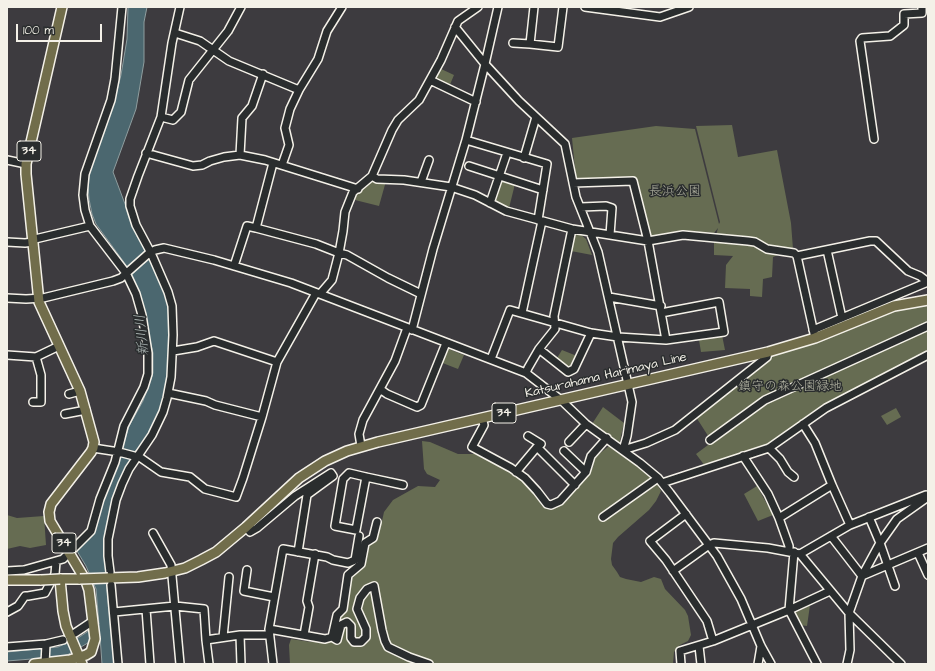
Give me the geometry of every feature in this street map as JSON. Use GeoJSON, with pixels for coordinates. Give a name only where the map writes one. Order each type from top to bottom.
{"type":"FeatureCollection","features":[{"type":"Feature","properties":{"kind":"main road","name":"34"},"geometry":{"type":"LineString","coordinates":[[34,664],[70,660],[79,657],[91,652],[95,639],[89,590],[86,581],[70,552],[50,521],[51,504],[93,448],[94,442],[80,391],[39,305],[26,164],[62,7]]}},
{"type":"Feature","properties":{"kind":"main road","name":"Katsurahama Harimaya Line"},"geometry":{"type":"LineString","coordinates":[[7,580],[138,577],[172,572],[216,552],[246,527],[298,478],[334,456],[361,446],[768,352],[894,306],[928,300]]}},
{"type":"Feature","properties":{"kind":"main road"},"geometry":{"type":"LineString","coordinates":[[60,579],[66,626],[69,637],[79,657]]}},
{"type":"Feature","properties":{"kind":"street"},"geometry":{"type":"LineString","coordinates":[[7,571],[24,570],[63,559],[91,531],[100,499],[118,452],[124,426],[144,387],[148,374],[148,353],[142,315],[136,294],[127,272],[90,226],[83,201],[83,182],[89,160],[111,100],[115,79],[122,7]]}},
{"type":"Feature","properties":{"kind":"street"},"geometry":{"type":"LineString","coordinates":[[118,664],[108,556],[108,539],[116,500],[122,484],[136,457],[152,435],[163,412],[171,377],[173,351],[172,306],[168,292],[136,225],[130,206],[130,199],[146,153],[161,117],[180,7]]}},
{"type":"Feature","properties":{"kind":"street"},"geometry":{"type":"LineString","coordinates":[[161,117],[173,120],[181,112],[189,80],[228,31],[241,7]]}},
{"type":"Feature","properties":{"kind":"street"},"geometry":{"type":"LineString","coordinates":[[282,165],[289,145],[285,128],[290,109],[299,90],[314,68],[327,31],[342,7]]}},
{"type":"Feature","properties":{"kind":"street"},"geometry":{"type":"LineString","coordinates":[[93,448],[118,452],[136,457],[161,472],[190,477],[205,489],[236,497],[262,417],[277,362],[318,294],[332,280],[339,253],[345,212],[353,192],[372,176],[392,130],[398,120],[419,100],[441,60],[458,21],[478,7]]}},
{"type":"Feature","properties":{"kind":"street"},"geometry":{"type":"LineString","coordinates":[[361,446],[359,434],[363,420],[395,361],[410,329],[421,294],[451,187],[466,140],[498,7]]}},
{"type":"Feature","properties":{"kind":"street"},"geometry":{"type":"LineString","coordinates":[[530,44],[534,7]]}},
{"type":"Feature","properties":{"kind":"street"},"geometry":{"type":"LineString","coordinates":[[513,43],[558,47],[563,7]]}},
{"type":"Feature","properties":{"kind":"street"},"geometry":{"type":"LineString","coordinates":[[585,7],[660,17],[689,7]]}},
{"type":"Feature","properties":{"kind":"street"},"geometry":{"type":"LineString","coordinates":[[874,139],[860,41],[862,38],[890,36],[904,25],[904,14],[922,13],[922,7]]}},
{"type":"Feature","properties":{"kind":"street"},"geometry":{"type":"LineString","coordinates":[[455,27],[485,64],[536,117],[566,144],[576,196],[598,252],[629,384],[632,411],[623,450]]}},
{"type":"Feature","properties":{"kind":"street"},"geometry":{"type":"LineString","coordinates":[[175,33],[200,41],[230,61],[299,90]]}},
{"type":"Feature","properties":{"kind":"street"},"geometry":{"type":"LineString","coordinates":[[240,155],[242,118],[252,106],[263,74]]}},
{"type":"Feature","properties":{"kind":"street"},"geometry":{"type":"LineString","coordinates":[[430,80],[476,102]]}},
{"type":"Feature","properties":{"kind":"street"},"geometry":{"type":"LineString","coordinates":[[524,158],[536,117]]}},
{"type":"Feature","properties":{"kind":"street"},"geometry":{"type":"LineString","coordinates":[[466,140],[547,164],[540,221],[522,313]]}},
{"type":"Feature","properties":{"kind":"street"},"geometry":{"type":"LineString","coordinates":[[146,153],[193,166],[202,165],[224,157],[240,155],[265,160],[358,189]]}},
{"type":"Feature","properties":{"kind":"street"},"geometry":{"type":"LineString","coordinates":[[490,203],[506,153]]}},
{"type":"Feature","properties":{"kind":"street"},"geometry":{"type":"LineString","coordinates":[[7,160],[26,164]]}},
{"type":"Feature","properties":{"kind":"street"},"geometry":{"type":"LineString","coordinates":[[421,182],[429,160]]}},
{"type":"Feature","properties":{"kind":"street"},"geometry":{"type":"LineString","coordinates":[[256,228],[273,163]]}},
{"type":"Feature","properties":{"kind":"street"},"geometry":{"type":"LineString","coordinates":[[469,166],[543,190]]}},
{"type":"Feature","properties":{"kind":"street"},"geometry":{"type":"LineString","coordinates":[[372,176],[377,178],[421,182],[451,187],[475,195],[506,211],[572,229],[648,241],[683,235],[748,241],[755,242],[767,249],[794,253],[797,256],[814,334],[842,318],[928,282]]}},
{"type":"Feature","properties":{"kind":"street"},"geometry":{"type":"LineString","coordinates":[[573,183],[633,181],[648,241],[666,340]]}},
{"type":"Feature","properties":{"kind":"street"},"geometry":{"type":"LineString","coordinates":[[581,207],[606,206],[612,208],[610,235]]}},
{"type":"Feature","properties":{"kind":"street"},"geometry":{"type":"LineString","coordinates":[[7,242],[33,242],[35,238],[90,226]]}},
{"type":"Feature","properties":{"kind":"street"},"geometry":{"type":"LineString","coordinates":[[234,266],[247,226],[316,244],[347,255],[388,278],[421,294]]}},
{"type":"Feature","properties":{"kind":"street"},"geometry":{"type":"LineString","coordinates":[[526,373],[538,349],[554,329],[554,316],[572,229]]}},
{"type":"Feature","properties":{"kind":"street"},"geometry":{"type":"LineString","coordinates":[[797,256],[870,240],[876,242],[908,271],[920,276],[928,282]]}},
{"type":"Feature","properties":{"kind":"street"},"geometry":{"type":"LineString","coordinates":[[7,298],[38,298],[121,278],[150,253],[164,248],[214,260],[291,283],[526,373],[561,400],[586,424],[623,450],[660,480],[717,556],[741,599],[761,646],[771,664]]}},
{"type":"Feature","properties":{"kind":"street"},"geometry":{"type":"LineString","coordinates":[[827,250],[842,318]]}},
{"type":"Feature","properties":{"kind":"street"},"geometry":{"type":"LineString","coordinates":[[491,359],[510,310],[591,333],[618,337],[666,340],[724,332],[719,302],[661,310],[609,297]]}},
{"type":"Feature","properties":{"kind":"street"},"geometry":{"type":"LineString","coordinates":[[710,440],[765,400],[928,326]]}},
{"type":"Feature","properties":{"kind":"street"},"geometry":{"type":"LineString","coordinates":[[538,349],[568,372],[574,370],[591,333]]}},
{"type":"Feature","properties":{"kind":"street"},"geometry":{"type":"LineString","coordinates":[[173,351],[197,347],[214,341],[277,362]]}},
{"type":"Feature","properties":{"kind":"street"},"geometry":{"type":"LineString","coordinates":[[380,389],[387,394],[417,407],[422,405],[446,343]]}},
{"type":"Feature","properties":{"kind":"street"},"geometry":{"type":"LineString","coordinates":[[7,355],[36,357],[59,346]]}},
{"type":"Feature","properties":{"kind":"street"},"geometry":{"type":"LineString","coordinates":[[623,450],[646,443],[675,430],[767,357],[768,352]]}},
{"type":"Feature","properties":{"kind":"street"},"geometry":{"type":"LineString","coordinates":[[604,517],[660,480],[769,448],[826,408],[928,355]]}},
{"type":"Feature","properties":{"kind":"street"},"geometry":{"type":"LineString","coordinates":[[33,402],[41,402],[41,375],[36,357]]}},
{"type":"Feature","properties":{"kind":"street"},"geometry":{"type":"LineString","coordinates":[[69,394],[80,391]]}},
{"type":"Feature","properties":{"kind":"street"},"geometry":{"type":"LineString","coordinates":[[168,393],[206,401],[215,405],[262,417]]}},
{"type":"Feature","properties":{"kind":"street"},"geometry":{"type":"LineString","coordinates":[[65,414],[86,410]]}},
{"type":"Feature","properties":{"kind":"street"},"geometry":{"type":"LineString","coordinates":[[482,418],[484,425],[472,447],[525,478],[538,491],[547,504],[551,505],[560,501],[586,472],[591,456],[607,438]]}},
{"type":"Feature","properties":{"kind":"street"},"geometry":{"type":"LineString","coordinates":[[569,442],[586,424]]}},
{"type":"Feature","properties":{"kind":"street"},"geometry":{"type":"LineString","coordinates":[[803,424],[815,443],[850,525]]}},
{"type":"Feature","properties":{"kind":"street"},"geometry":{"type":"LineString","coordinates":[[516,472],[541,444],[528,436]]}},
{"type":"Feature","properties":{"kind":"street"},"geometry":{"type":"LineString","coordinates":[[537,447],[575,485]]}},
{"type":"Feature","properties":{"kind":"street"},"geometry":{"type":"LineString","coordinates":[[769,448],[780,459],[788,472],[794,477]]}},
{"type":"Feature","properties":{"kind":"street"},"geometry":{"type":"LineString","coordinates":[[564,451],[586,472]]}},
{"type":"Feature","properties":{"kind":"street"},"geometry":{"type":"LineString","coordinates":[[743,456],[768,494],[779,518],[789,546],[794,553],[849,613],[900,664]]}},
{"type":"Feature","properties":{"kind":"street"},"geometry":{"type":"LineString","coordinates":[[246,527],[250,532],[257,528],[294,496],[331,473],[333,476],[343,479]]}},
{"type":"Feature","properties":{"kind":"street"},"geometry":{"type":"LineString","coordinates":[[366,476],[356,530],[335,526],[343,479],[349,473],[366,476],[403,485]]}},
{"type":"Feature","properties":{"kind":"street"},"geometry":{"type":"LineString","coordinates":[[298,552],[307,495],[333,476]]}},
{"type":"Feature","properties":{"kind":"street"},"geometry":{"type":"LineString","coordinates":[[779,518],[832,485]]}},
{"type":"Feature","properties":{"kind":"street"},"geometry":{"type":"LineString","coordinates":[[673,571],[714,543],[768,548],[794,553],[831,536],[850,525],[928,496]]}},
{"type":"Feature","properties":{"kind":"street"},"geometry":{"type":"LineString","coordinates":[[847,664],[850,650],[849,613],[862,576],[880,543],[897,519],[928,496]]}},
{"type":"Feature","properties":{"kind":"street"},"geometry":{"type":"LineString","coordinates":[[686,514],[650,541],[673,571],[707,621],[713,641]]}},
{"type":"Feature","properties":{"kind":"street"},"geometry":{"type":"LineString","coordinates":[[869,517],[895,586]]}},
{"type":"Feature","properties":{"kind":"street"},"geometry":{"type":"LineString","coordinates":[[332,637],[337,615],[343,609],[348,575],[361,564],[365,543],[373,538],[377,522]]}},
{"type":"Feature","properties":{"kind":"street"},"geometry":{"type":"LineString","coordinates":[[153,534],[171,565],[180,664]]}},
{"type":"Feature","properties":{"kind":"street"},"geometry":{"type":"LineString","coordinates":[[273,664],[269,632],[283,549],[316,554],[348,563],[355,560],[359,536]]}},
{"type":"Feature","properties":{"kind":"street"},"geometry":{"type":"LineString","coordinates":[[831,536],[862,576]]}},
{"type":"Feature","properties":{"kind":"street"},"geometry":{"type":"LineString","coordinates":[[862,576],[928,548]]}},
{"type":"Feature","properties":{"kind":"street"},"geometry":{"type":"LineString","coordinates":[[794,553],[788,610],[817,664]]}},
{"type":"Feature","properties":{"kind":"street"},"geometry":{"type":"LineString","coordinates":[[918,553],[928,575]]}},
{"type":"Feature","properties":{"kind":"street"},"geometry":{"type":"LineString","coordinates":[[304,635],[309,606],[307,601],[316,554]]}},
{"type":"Feature","properties":{"kind":"street"},"geometry":{"type":"LineString","coordinates":[[7,612],[18,606],[25,596],[45,593],[55,574],[56,562]]}},
{"type":"Feature","properties":{"kind":"street"},"geometry":{"type":"LineString","coordinates":[[247,570],[244,591],[274,597]]}},
{"type":"Feature","properties":{"kind":"street"},"geometry":{"type":"LineString","coordinates":[[223,637],[229,577]]}},
{"type":"Feature","properties":{"kind":"street"},"geometry":{"type":"LineString","coordinates":[[206,640],[269,632],[304,635],[325,639],[332,637],[337,640],[341,625],[347,622],[351,626],[351,638],[354,642],[361,642],[366,637],[366,629],[357,609],[360,598],[367,589],[374,586],[382,630],[388,647],[409,658],[429,664]]}},
{"type":"Feature","properties":{"kind":"street"},"geometry":{"type":"LineString","coordinates":[[681,664],[680,652],[713,641],[830,591]]}},
{"type":"Feature","properties":{"kind":"street"},"geometry":{"type":"LineString","coordinates":[[114,612],[175,606],[204,609],[209,664]]}},
{"type":"Feature","properties":{"kind":"street"},"geometry":{"type":"LineString","coordinates":[[146,608],[150,664]]}},
{"type":"Feature","properties":{"kind":"street"},"geometry":{"type":"LineString","coordinates":[[7,647],[46,645],[69,637],[93,623]]}},
{"type":"Feature","properties":{"kind":"street"},"geometry":{"type":"LineString","coordinates":[[240,636],[242,664]]}},
{"type":"Feature","properties":{"kind":"street"},"geometry":{"type":"LineString","coordinates":[[45,662],[46,645]]}},
{"type":"Feature","properties":{"kind":"street"},"geometry":{"type":"LineString","coordinates":[[699,646],[701,664]]}},
{"type":"Feature","properties":{"kind":"street"},"geometry":{"type":"LineString","coordinates":[[758,664],[761,646]]}},
{"type":"Feature","properties":{"kind":"green space"},"geometry":{"type":"Polygon","coordinates":[[[439,68],[454,75],[449,87],[434,80],[439,68]]]}},
{"type":"Feature","properties":{"kind":"green space","name":"長浜公園"},"geometry":{"type":"Polygon","coordinates":[[[732,125],[738,157],[777,150],[791,223],[793,249],[773,257],[772,277],[763,279],[762,297],[750,296],[750,289],[725,288],[726,265],[733,256],[714,255],[714,243],[718,228],[714,233],[684,231],[649,237],[636,179],[576,180],[572,138],[656,126],[695,129],[719,224],[720,222],[696,126],[732,125]]]}},
{"type":"Feature","properties":{"kind":"green space"},"geometry":{"type":"Polygon","coordinates":[[[372,179],[386,181],[379,206],[355,200],[357,192],[372,179]]]}},
{"type":"Feature","properties":{"kind":"green space"},"geometry":{"type":"Polygon","coordinates":[[[501,180],[515,184],[509,208],[494,202],[501,180]]]}},
{"type":"Feature","properties":{"kind":"green space"},"geometry":{"type":"Polygon","coordinates":[[[575,233],[580,234],[586,239],[592,255],[571,251],[575,233]]]}},
{"type":"Feature","properties":{"kind":"green space","name":"鎮守の森公園緑地"},"geometry":{"type":"Polygon","coordinates":[[[910,306],[928,306],[928,353],[765,446],[705,466],[696,454],[712,442],[696,417],[773,355],[809,344],[855,325],[910,306]]]}},
{"type":"Feature","properties":{"kind":"green space"},"geometry":{"type":"Polygon","coordinates":[[[722,335],[725,350],[701,352],[699,340],[722,335]]]}},
{"type":"Feature","properties":{"kind":"green space"},"geometry":{"type":"Polygon","coordinates":[[[446,348],[464,355],[458,369],[440,362],[446,348]]]}},
{"type":"Feature","properties":{"kind":"green space"},"geometry":{"type":"Polygon","coordinates":[[[562,350],[577,356],[573,368],[569,369],[557,358],[562,350]]]}},
{"type":"Feature","properties":{"kind":"green space"},"geometry":{"type":"Polygon","coordinates":[[[603,407],[624,423],[619,445],[592,424],[603,407]]]}},
{"type":"Feature","properties":{"kind":"green space"},"geometry":{"type":"Polygon","coordinates":[[[896,408],[901,417],[887,425],[881,416],[896,408]]]}},
{"type":"Feature","properties":{"kind":"green space"},"geometry":{"type":"Polygon","coordinates":[[[422,441],[430,442],[458,454],[475,454],[513,472],[531,486],[542,506],[546,508],[562,504],[589,474],[593,467],[594,458],[609,446],[616,448],[638,464],[655,480],[661,491],[649,510],[613,543],[611,559],[612,565],[620,577],[626,579],[641,582],[654,577],[661,579],[665,589],[685,610],[688,616],[691,635],[688,641],[680,645],[674,652],[673,664],[290,664],[289,645],[291,639],[311,642],[322,640],[339,623],[354,570],[370,545],[373,535],[382,521],[384,512],[393,500],[418,486],[435,487],[440,480],[427,474],[424,469],[422,441]]]}},
{"type":"Feature","properties":{"kind":"green space"},"geometry":{"type":"Polygon","coordinates":[[[757,486],[773,515],[758,521],[744,494],[757,486]]]}},
{"type":"Feature","properties":{"kind":"green space"},"geometry":{"type":"Polygon","coordinates":[[[7,515],[17,518],[44,516],[46,545],[30,548],[20,546],[7,549],[7,515]]]}},
{"type":"Feature","properties":{"kind":"green space"},"geometry":{"type":"Polygon","coordinates":[[[810,605],[807,626],[799,625],[792,611],[810,605]]]}},
{"type":"Feature","properties":{"kind":"water"},"geometry":{"type":"Polygon","coordinates":[[[128,7],[147,7],[144,22],[144,62],[136,109],[113,172],[137,236],[152,260],[166,294],[170,309],[169,380],[157,419],[140,449],[136,450],[122,478],[106,555],[107,588],[114,664],[102,664],[100,636],[67,655],[7,661],[7,652],[58,647],[78,638],[99,624],[96,589],[86,566],[77,551],[96,528],[107,488],[115,470],[129,426],[143,401],[153,373],[153,353],[138,291],[126,265],[96,224],[92,214],[88,185],[89,174],[114,102],[121,75],[127,39],[128,7]]]}},
{"type":"Feature","properties":{"kind":"water label","name":"新川川"},"geometry":{"type":"Point","coordinates":[143,335]}}]}
